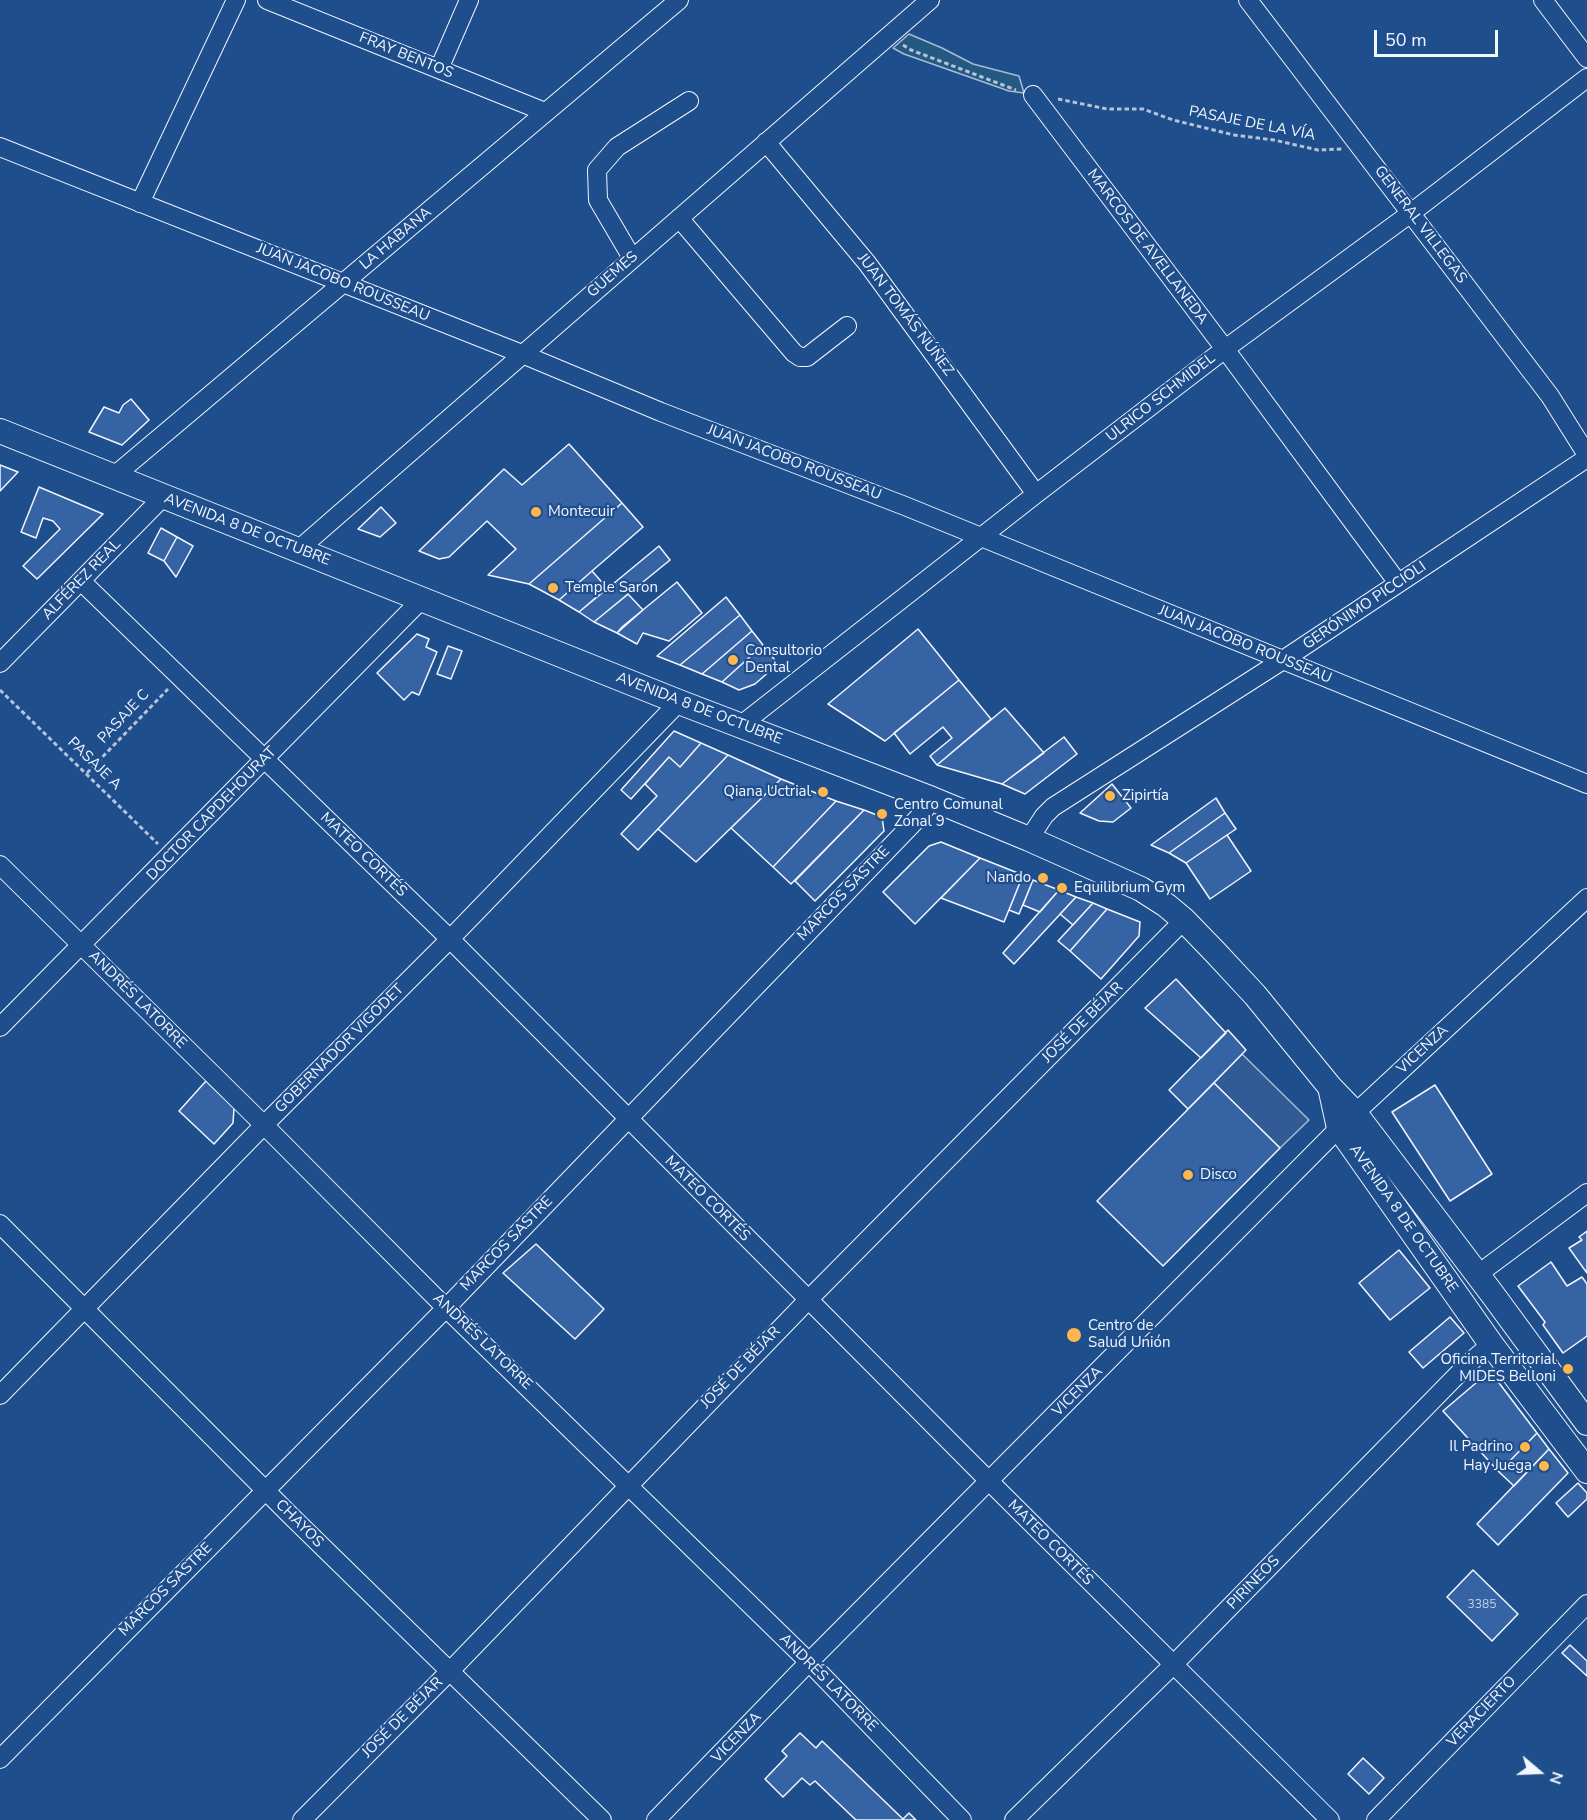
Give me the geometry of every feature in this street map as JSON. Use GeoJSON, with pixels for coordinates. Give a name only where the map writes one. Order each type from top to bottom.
{"type":"FeatureCollection","features":[{"type":"Feature","properties":{"kind":"main road","name":"AVENIDA 8 DE OCTUBRE"},"geometry":{"type":"LineString","coordinates":[[0,431],[680,702],[932,799],[1141,889],[1166,905],[1184,920],[1255,995],[1330,1087],[1347,1121],[1491,1344],[1587,1471]]}},
{"type":"Feature","properties":{"kind":"main road","name":"AVENIDA 8 DE OCTUBRE"},"geometry":{"type":"LineString","coordinates":[[1347,1121],[1493,1295],[1587,1423]]}},
{"type":"Feature","properties":{"kind":"street"},"geometry":{"type":"LineString","coordinates":[[140,202],[236,0]]}},
{"type":"Feature","properties":{"kind":"street","name":"FRAY BENTOS"},"geometry":{"type":"LineString","coordinates":[[267,0],[545,112]]}},
{"type":"Feature","properties":{"kind":"street"},"geometry":{"type":"LineString","coordinates":[[439,69],[469,0]]}},
{"type":"Feature","properties":{"kind":"street","name":"LA HABANA"},"geometry":{"type":"LineString","coordinates":[[113,477],[679,0]]}},
{"type":"Feature","properties":{"kind":"street","name":"GUEMES"},"geometry":{"type":"LineString","coordinates":[[298,550],[930,0]]}},
{"type":"Feature","properties":{"kind":"street","name":"GENERAL VILLEGAS"},"geometry":{"type":"LineString","coordinates":[[1248,0],[1550,396],[1587,456]]}},
{"type":"Feature","properties":{"kind":"street"},"geometry":{"type":"LineString","coordinates":[[1543,0],[1587,58]]}},
{"type":"Feature","properties":{"kind":"street","name":"ULRICO SCHMIDEL"},"geometry":{"type":"LineString","coordinates":[[741,725],[1225,349],[1411,213],[1587,78]]}},
{"type":"Feature","properties":{"kind":"street","name":"MARCOS DE AVELLANEDA"},"geometry":{"type":"LineString","coordinates":[[1033,96],[1225,349],[1398,584]]}},
{"type":"Feature","properties":{"kind":"street"},"geometry":{"type":"LineString","coordinates":[[632,258],[598,200],[597,170],[616,147],[689,101]]}},
{"type":"Feature","properties":{"kind":"street","name":"JUAN TOMÁS NÚÑEZ"},"geometry":{"type":"LineString","coordinates":[[766,142],[867,263],[1036,494]]}},
{"type":"Feature","properties":{"kind":"street","name":"JUAN JACOBO ROUSSEAU"},"geometry":{"type":"LineString","coordinates":[[0,147],[522,354],[662,412],[905,506],[1587,784]]}},
{"type":"Feature","properties":{"kind":"street"},"geometry":{"type":"LineString","coordinates":[[679,218],[794,353],[800,357],[807,357],[847,326]]}},
{"type":"Feature","properties":{"kind":"street","name":"GERÓNIMO PICCIOLI"},"geometry":{"type":"LineString","coordinates":[[1029,839],[1053,807],[1283,660],[1587,456]]}},
{"type":"Feature","properties":{"kind":"street","name":"ALFÉREZ REAL"},"geometry":{"type":"LineString","coordinates":[[0,663],[163,497]]}},
{"type":"Feature","properties":{"kind":"street","name":"MATEO CORTÉS"},"geometry":{"type":"LineString","coordinates":[[81,581],[450,939],[808,1300],[1330,1820]]}},
{"type":"Feature","properties":{"kind":"street","name":"DOCTOR CAPDEHOURAT"},"geometry":{"type":"LineString","coordinates":[[0,1028],[422,599]]}},
{"type":"Feature","properties":{"kind":"street","name":"GOBERNADOR VIGODET"},"geometry":{"type":"LineString","coordinates":[[0,1395],[450,939],[680,702]]}},
{"type":"Feature","properties":{"kind":"street","name":"MARCOS SASTRE"},"geometry":{"type":"LineString","coordinates":[[0,1759],[446,1308],[921,815],[932,799]]}},
{"type":"Feature","properties":{"kind":"street","name":"ANDRÉS LATORRE"},"geometry":{"type":"LineString","coordinates":[[0,865],[446,1308],[809,1662],[962,1820]]}},
{"type":"Feature","properties":{"kind":"street","name":"VICENZA"},"geometry":{"type":"LineString","coordinates":[[656,1820],[809,1662],[1347,1121],[1587,898]]}},
{"type":"Feature","properties":{"kind":"street","name":"JOSÉ DE BÉJAR"},"geometry":{"type":"LineString","coordinates":[[302,1820],[450,1671],[808,1300],[1184,920]]}},
{"type":"Feature","properties":{"kind":"street"},"geometry":{"type":"LineString","coordinates":[[1477,1275],[1587,1193]]}},
{"type":"Feature","properties":{"kind":"street","name":"CHAYOS"},"geometry":{"type":"LineString","coordinates":[[0,1224],[291,1516],[602,1820]]}},
{"type":"Feature","properties":{"kind":"street","name":"PIRINEOS"},"geometry":{"type":"LineString","coordinates":[[1014,1820],[1173,1665],[1467,1365],[1491,1344]]}},
{"type":"Feature","properties":{"kind":"street","name":"VERACIERTO"},"geometry":{"type":"LineString","coordinates":[[1376,1820],[1587,1604]]}},
{"type":"Feature","properties":{"kind":"path"},"geometry":{"type":"LineString","coordinates":[[888,36],[911,50],[1033,96]]}},
{"type":"Feature","properties":{"kind":"path","name":"PASAJE DE LA VÍA"},"geometry":{"type":"LineString","coordinates":[[1033,96],[1107,109],[1143,108],[1173,120],[1233,135],[1318,150],[1362,148]]}},
{"type":"Feature","properties":{"kind":"path","name":"PASAJE C"},"geometry":{"type":"LineString","coordinates":[[87,774],[179,676]]}},
{"type":"Feature","properties":{"kind":"path","name":"PASAJE A"},"geometry":{"type":"LineString","coordinates":[[0,690],[170,856]]}},
{"type":"Feature","properties":{"kind":"shaded area"},"geometry":{"type":"Polygon","coordinates":[[[909,34],[973,64],[1019,76],[1024,93],[1009,91],[904,54],[893,48],[909,34]]]}},
{"type":"Feature","properties":{"kind":"shaded area"},"geometry":{"type":"Polygon","coordinates":[[[1242,1054],[1309,1120],[1280,1148],[1214,1083],[1242,1054]]]}},
{"type":"Feature","properties":{"kind":"building"},"geometry":{"type":"Polygon","coordinates":[[[131,399],[149,420],[122,445],[89,432],[104,407],[119,413],[123,405],[131,399]]]}},
{"type":"Feature","properties":{"kind":"building","name":"Montecuir"},"geometry":{"type":"Polygon","coordinates":[[[569,444],[622,503],[529,584],[488,575],[516,549],[487,521],[449,557],[439,559],[419,551],[504,469],[522,485],[569,444]]]}},
{"type":"Feature","properties":{"kind":"building"},"geometry":{"type":"Polygon","coordinates":[[[0,465],[18,472],[0,491],[0,465]]]}},
{"type":"Feature","properties":{"kind":"building"},"geometry":{"type":"Polygon","coordinates":[[[39,487],[103,514],[37,579],[23,566],[60,529],[53,521],[43,518],[36,538],[21,532],[39,487]]]}},
{"type":"Feature","properties":{"kind":"building"},"geometry":{"type":"Polygon","coordinates":[[[622,503],[643,527],[559,600],[529,584],[622,503]]]}},
{"type":"Feature","properties":{"kind":"building"},"geometry":{"type":"Polygon","coordinates":[[[381,507],[396,523],[380,537],[358,529],[381,507]]]}},
{"type":"Feature","properties":{"kind":"building"},"geometry":{"type":"Polygon","coordinates":[[[161,528],[177,537],[164,561],[148,553],[161,528]]]}},
{"type":"Feature","properties":{"kind":"building"},"geometry":{"type":"Polygon","coordinates":[[[177,537],[193,546],[176,577],[164,561],[177,537]]]}},
{"type":"Feature","properties":{"kind":"building"},"geometry":{"type":"Polygon","coordinates":[[[659,546],[670,560],[594,622],[579,612],[659,546]]]}},
{"type":"Feature","properties":{"kind":"building"},"geometry":{"type":"Polygon","coordinates":[[[592,571],[607,588],[579,612],[559,600],[592,571]]]}},
{"type":"Feature","properties":{"kind":"building"},"geometry":{"type":"Polygon","coordinates":[[[677,582],[702,613],[669,641],[643,633],[637,644],[617,633],[622,627],[677,582]]]}},
{"type":"Feature","properties":{"kind":"building"},"geometry":{"type":"Polygon","coordinates":[[[628,594],[643,610],[617,633],[594,622],[628,594]]]}},
{"type":"Feature","properties":{"kind":"building"},"geometry":{"type":"Polygon","coordinates":[[[726,597],[740,615],[680,665],[657,656],[726,597]]]}},
{"type":"Feature","properties":{"kind":"building"},"geometry":{"type":"Polygon","coordinates":[[[740,615],[752,631],[702,674],[680,665],[740,615]]]}},
{"type":"Feature","properties":{"kind":"building"},"geometry":{"type":"Polygon","coordinates":[[[918,629],[959,680],[885,741],[828,704],[918,629]]]}},
{"type":"Feature","properties":{"kind":"building","name":"Consultorio Dental"},"geometry":{"type":"Polygon","coordinates":[[[752,631],[763,645],[722,682],[702,674],[752,631]]]}},
{"type":"Feature","properties":{"kind":"building"},"geometry":{"type":"Polygon","coordinates":[[[417,634],[429,639],[426,647],[437,652],[419,695],[412,692],[404,700],[377,673],[417,634]]]}},
{"type":"Feature","properties":{"kind":"building"},"geometry":{"type":"Polygon","coordinates":[[[763,645],[778,664],[755,684],[739,690],[722,682],[763,645]]]}},
{"type":"Feature","properties":{"kind":"building"},"geometry":{"type":"Polygon","coordinates":[[[448,646],[462,651],[451,679],[437,674],[448,646]]]}},
{"type":"Feature","properties":{"kind":"building"},"geometry":{"type":"Polygon","coordinates":[[[959,680],[991,719],[937,765],[930,756],[952,738],[943,727],[910,754],[894,733],[959,680]]]}},
{"type":"Feature","properties":{"kind":"building"},"geometry":{"type":"Polygon","coordinates":[[[1005,708],[1044,753],[1002,784],[937,765],[1005,708]]]}},
{"type":"Feature","properties":{"kind":"building"},"geometry":{"type":"Polygon","coordinates":[[[674,731],[701,743],[680,767],[669,757],[631,799],[621,790],[674,731]]]}},
{"type":"Feature","properties":{"kind":"building"},"geometry":{"type":"Polygon","coordinates":[[[1064,737],[1077,754],[1025,794],[1002,784],[1064,737]]]}},
{"type":"Feature","properties":{"kind":"building"},"geometry":{"type":"Polygon","coordinates":[[[701,743],[728,755],[638,850],[621,834],[657,796],[645,784],[669,757],[680,767],[701,743]]]}},
{"type":"Feature","properties":{"kind":"building"},"geometry":{"type":"Polygon","coordinates":[[[728,755],[781,779],[696,862],[658,829],[728,755]]]}},
{"type":"Feature","properties":{"kind":"building"},"geometry":{"type":"Polygon","coordinates":[[[781,779],[836,801],[773,867],[731,828],[781,779]]]}},
{"type":"Feature","properties":{"kind":"building","name":"Zipirtía"},"geometry":{"type":"Polygon","coordinates":[[[1112,784],[1131,808],[1113,822],[1099,821],[1080,813],[1112,784]]]}},
{"type":"Feature","properties":{"kind":"building"},"geometry":{"type":"Polygon","coordinates":[[[1216,798],[1225,813],[1169,853],[1151,845],[1216,798]]]}},
{"type":"Feature","properties":{"kind":"building"},"geometry":{"type":"Polygon","coordinates":[[[836,801],[864,810],[791,884],[773,867],[836,801]]]}},
{"type":"Feature","properties":{"kind":"building"},"geometry":{"type":"Polygon","coordinates":[[[864,810],[882,817],[884,831],[815,901],[795,881],[864,810]]]}},
{"type":"Feature","properties":{"kind":"building"},"geometry":{"type":"Polygon","coordinates":[[[1225,813],[1236,829],[1186,863],[1169,853],[1225,813]]]}},
{"type":"Feature","properties":{"kind":"building"},"geometry":{"type":"Polygon","coordinates":[[[1227,835],[1251,871],[1210,899],[1186,863],[1227,835]]]}},
{"type":"Feature","properties":{"kind":"building"},"geometry":{"type":"Polygon","coordinates":[[[941,842],[980,858],[915,924],[883,892],[929,846],[941,842]]]}},
{"type":"Feature","properties":{"kind":"building"},"geometry":{"type":"Polygon","coordinates":[[[980,858],[1023,875],[1004,922],[941,898],[980,858]]]}},
{"type":"Feature","properties":{"kind":"building"},"geometry":{"type":"Polygon","coordinates":[[[1023,875],[1033,880],[1019,914],[1009,910],[1023,875]]]}},
{"type":"Feature","properties":{"kind":"building"},"geometry":{"type":"Polygon","coordinates":[[[1033,880],[1059,890],[1040,912],[1023,905],[1033,880]]]}},
{"type":"Feature","properties":{"kind":"building"},"geometry":{"type":"Polygon","coordinates":[[[1059,890],[1076,897],[1014,964],[1003,953],[1059,890]]]}},
{"type":"Feature","properties":{"kind":"building"},"geometry":{"type":"Polygon","coordinates":[[[1076,897],[1093,903],[1073,925],[1060,914],[1076,897]]]}},
{"type":"Feature","properties":{"kind":"building"},"geometry":{"type":"Polygon","coordinates":[[[1093,903],[1107,909],[1070,951],[1058,941],[1093,903]]]}},
{"type":"Feature","properties":{"kind":"building"},"geometry":{"type":"Polygon","coordinates":[[[1107,909],[1140,922],[1139,936],[1101,979],[1070,951],[1107,909]]]}},
{"type":"Feature","properties":{"kind":"building"},"geometry":{"type":"Polygon","coordinates":[[[1176,979],[1226,1033],[1201,1058],[1145,1008],[1176,979]]]}},
{"type":"Feature","properties":{"kind":"building"},"geometry":{"type":"Polygon","coordinates":[[[1228,1030],[1246,1050],[1188,1109],[1169,1090],[1228,1030]]]}},
{"type":"Feature","properties":{"kind":"building"},"geometry":{"type":"Polygon","coordinates":[[[206,1081],[234,1108],[233,1123],[214,1144],[179,1111],[206,1081]]]}},
{"type":"Feature","properties":{"kind":"building","name":"Disco"},"geometry":{"type":"Polygon","coordinates":[[[1214,1083],[1280,1148],[1163,1266],[1097,1201],[1214,1083]]]}},
{"type":"Feature","properties":{"kind":"building"},"geometry":{"type":"Polygon","coordinates":[[[1435,1085],[1492,1174],[1450,1201],[1392,1112],[1435,1085]]]}},
{"type":"Feature","properties":{"kind":"building"},"geometry":{"type":"Polygon","coordinates":[[[1587,1231],[1587,1273],[1569,1248],[1582,1240],[1579,1237],[1587,1231]]]}},
{"type":"Feature","properties":{"kind":"building"},"geometry":{"type":"Polygon","coordinates":[[[536,1244],[604,1309],[575,1339],[503,1273],[536,1244]]]}},
{"type":"Feature","properties":{"kind":"building"},"geometry":{"type":"Polygon","coordinates":[[[1399,1250],[1430,1288],[1390,1320],[1359,1283],[1399,1250]]]}},
{"type":"Feature","properties":{"kind":"building"},"geometry":{"type":"Polygon","coordinates":[[[1551,1262],[1567,1286],[1582,1277],[1587,1284],[1587,1336],[1563,1353],[1543,1325],[1545,1322],[1518,1286],[1551,1262]]]}},
{"type":"Feature","properties":{"kind":"building"},"geometry":{"type":"Polygon","coordinates":[[[1450,1317],[1464,1333],[1423,1368],[1409,1352],[1450,1317]]]}},
{"type":"Feature","properties":{"kind":"building"},"geometry":{"type":"Polygon","coordinates":[[[1490,1371],[1537,1433],[1499,1472],[1443,1411],[1490,1371]]]}},
{"type":"Feature","properties":{"kind":"building"},"geometry":{"type":"Polygon","coordinates":[[[1537,1433],[1549,1449],[1514,1486],[1499,1472],[1537,1433]]]}},
{"type":"Feature","properties":{"kind":"building"},"geometry":{"type":"Polygon","coordinates":[[[1549,1449],[1568,1473],[1498,1545],[1477,1524],[1549,1449]]]}},
{"type":"Feature","properties":{"kind":"building"},"geometry":{"type":"Polygon","coordinates":[[[1578,1483],[1587,1493],[1587,1499],[1568,1517],[1556,1503],[1578,1483]]]}},
{"type":"Feature","properties":{"kind":"building"},"geometry":{"type":"Polygon","coordinates":[[[1473,1570],[1518,1614],[1492,1641],[1447,1597],[1473,1570]]]}},
{"type":"Feature","properties":{"kind":"building"},"geometry":{"type":"Polygon","coordinates":[[[1570,1645],[1587,1661],[1587,1676],[1562,1653],[1570,1645]]]}},
{"type":"Feature","properties":{"kind":"building"},"geometry":{"type":"Polygon","coordinates":[[[800,1733],[816,1748],[822,1741],[903,1819],[909,1813],[916,1820],[856,1820],[815,1781],[810,1785],[802,1778],[783,1797],[765,1779],[787,1756],[782,1751],[800,1733]]]}},
{"type":"Feature","properties":{"kind":"building"},"geometry":{"type":"Polygon","coordinates":[[[1363,1758],[1384,1778],[1369,1794],[1348,1774],[1363,1758]]]}},
{"type":"Feature","properties":{"kind":"place","name":"Montecuir"},"geometry":{"type":"Point","coordinates":[536,512]}},
{"type":"Feature","properties":{"kind":"place","name":"Temple Saron"},"geometry":{"type":"Point","coordinates":[553,588]}},
{"type":"Feature","properties":{"kind":"place","name":"Consultorio Dental"},"geometry":{"type":"Point","coordinates":[733,660]}},
{"type":"Feature","properties":{"kind":"place","name":"Qiana Uctrial"},"geometry":{"type":"Point","coordinates":[823,792]}},
{"type":"Feature","properties":{"kind":"place","name":"Zipirtía"},"geometry":{"type":"Point","coordinates":[1110,796]}},
{"type":"Feature","properties":{"kind":"place","name":"Centro Comunal Zonal 9"},"geometry":{"type":"Point","coordinates":[882,814]}},
{"type":"Feature","properties":{"kind":"place","name":"Nando"},"geometry":{"type":"Point","coordinates":[1043,878]}},
{"type":"Feature","properties":{"kind":"place","name":"Equilibrium Gym"},"geometry":{"type":"Point","coordinates":[1062,888]}},
{"type":"Feature","properties":{"kind":"place","name":"Disco"},"geometry":{"type":"Point","coordinates":[1188,1175]}},
{"type":"Feature","properties":{"kind":"place","name":"Centro de Salud Unión"},"geometry":{"type":"Point","coordinates":[1074,1335]}},
{"type":"Feature","properties":{"kind":"place","name":"Oficina Territorial MIDES Belloni"},"geometry":{"type":"Point","coordinates":[1568,1369]}},
{"type":"Feature","properties":{"kind":"place","name":"Il Padrino"},"geometry":{"type":"Point","coordinates":[1525,1447]}},
{"type":"Feature","properties":{"kind":"place","name":"Hay Juega"},"geometry":{"type":"Point","coordinates":[1544,1466]}}]}
